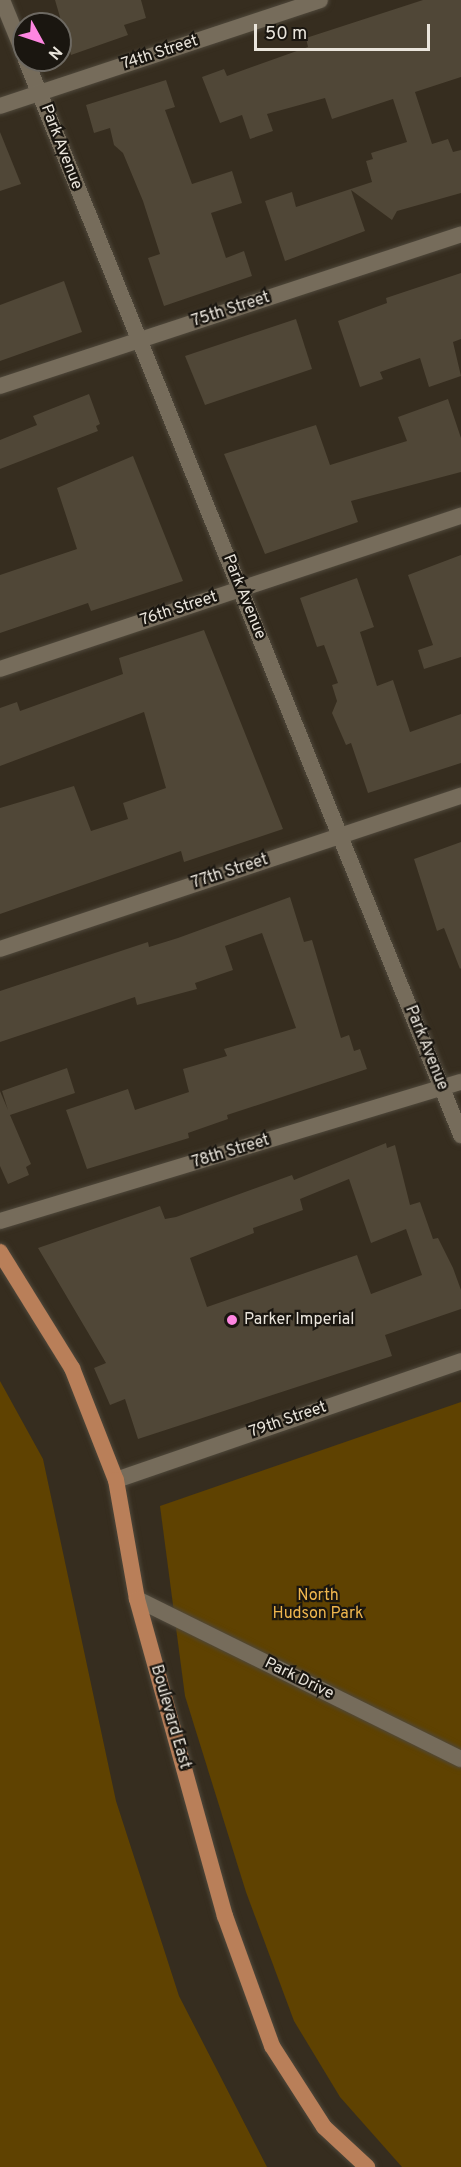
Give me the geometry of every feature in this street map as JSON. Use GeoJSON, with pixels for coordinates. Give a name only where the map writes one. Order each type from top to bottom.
{"type":"FeatureCollection","features":[{"type":"Feature","properties":{"kind":"main road","name":"Boulevard East"},"geometry":{"type":"LineString","coordinates":[[0,1252],[72,1368],[116,1480],[137,1599],[225,1916],[272,2046],[324,2127],[367,2167]]}},
{"type":"Feature","properties":{"kind":"street"},"geometry":{"type":"LineString","coordinates":[[2,0],[12,25]]}},
{"type":"Feature","properties":{"kind":"street","name":"74th Street"},"geometry":{"type":"LineString","coordinates":[[0,106],[320,0]]}},
{"type":"Feature","properties":{"kind":"street","name":"Park Avenue"},"geometry":{"type":"LineString","coordinates":[[31,72],[461,1135]]}},
{"type":"Feature","properties":{"kind":"street","name":"75th Street"},"geometry":{"type":"LineString","coordinates":[[0,386],[461,234]]}},
{"type":"Feature","properties":{"kind":"street","name":"76th Street"},"geometry":{"type":"LineString","coordinates":[[0,669],[461,516]]}},
{"type":"Feature","properties":{"kind":"street","name":"77th Street"},"geometry":{"type":"LineString","coordinates":[[0,949],[461,796]]}},
{"type":"Feature","properties":{"kind":"street","name":"78th Street"},"geometry":{"type":"LineString","coordinates":[[0,1221],[461,1082]]}},
{"type":"Feature","properties":{"kind":"street","name":"79th Street"},"geometry":{"type":"LineString","coordinates":[[116,1480],[461,1361]]}},
{"type":"Feature","properties":{"kind":"street","name":"Park Drive"},"geometry":{"type":"LineString","coordinates":[[137,1599],[461,1759]]}},
{"type":"Feature","properties":{"kind":"green space"},"geometry":{"type":"Polygon","coordinates":[[[0,1381],[43,1459],[116,1801],[179,1996],[267,2167],[0,2167],[0,1381]]]}},
{"type":"Feature","properties":{"kind":"green space","name":"North Hudson Park"},"geometry":{"type":"Polygon","coordinates":[[[461,1402],[461,2167],[402,2167],[340,2097],[294,2021],[246,1892],[185,1696],[160,1506],[461,1402]]]}},
{"type":"Feature","properties":{"kind":"building"},"geometry":{"type":"Polygon","coordinates":[[[55,0],[141,0],[146,18],[124,25],[128,35],[72,55],[72,12],[58,12],[55,0]]]}},
{"type":"Feature","properties":{"kind":"building"},"geometry":{"type":"Polygon","coordinates":[[[423,0],[461,0],[461,77],[415,92],[432,144],[448,139],[453,152],[461,150],[461,193],[397,211],[392,220],[351,190],[365,231],[285,261],[265,201],[292,192],[296,207],[372,182],[366,161],[373,159],[371,153],[407,142],[393,99],[332,119],[325,98],[267,114],[273,131],[250,139],[242,115],[220,123],[202,77],[224,69],[227,76],[308,47],[306,38],[423,0]]]}},
{"type":"Feature","properties":{"kind":"building"},"geometry":{"type":"Polygon","coordinates":[[[166,80],[175,107],[165,110],[192,184],[232,171],[242,203],[211,213],[226,258],[244,251],[252,276],[164,306],[148,258],[160,254],[143,201],[123,153],[114,145],[110,128],[94,133],[86,105],[166,80]]]}},
{"type":"Feature","properties":{"kind":"building"},"geometry":{"type":"Polygon","coordinates":[[[0,132],[21,184],[0,191],[0,132]]]}},
{"type":"Feature","properties":{"kind":"building"},"geometry":{"type":"Polygon","coordinates":[[[461,273],[461,339],[453,342],[461,376],[429,387],[420,358],[380,372],[383,379],[360,387],[338,321],[387,303],[386,298],[461,273]]]}},
{"type":"Feature","properties":{"kind":"building"},"geometry":{"type":"Polygon","coordinates":[[[64,281],[82,332],[0,361],[0,305],[64,281]]]}},
{"type":"Feature","properties":{"kind":"building"},"geometry":{"type":"Polygon","coordinates":[[[296,319],[312,369],[205,405],[185,356],[296,319]]]}},
{"type":"Feature","properties":{"kind":"building"},"geometry":{"type":"Polygon","coordinates":[[[89,394],[100,424],[96,426],[98,431],[0,469],[0,440],[37,425],[33,416],[89,394]]]}},
{"type":"Feature","properties":{"kind":"building"},"geometry":{"type":"Polygon","coordinates":[[[448,399],[461,438],[461,472],[351,501],[358,522],[265,554],[224,454],[316,425],[330,465],[407,441],[398,417],[448,399]]]}},
{"type":"Feature","properties":{"kind":"building"},"geometry":{"type":"Polygon","coordinates":[[[133,456],[183,581],[91,611],[88,603],[0,633],[0,575],[77,549],[57,488],[133,456]]]}},
{"type":"Feature","properties":{"kind":"building"},"geometry":{"type":"Polygon","coordinates":[[[461,555],[461,657],[424,669],[418,650],[433,645],[408,575],[461,555]]]}},
{"type":"Feature","properties":{"kind":"building"},"geometry":{"type":"Polygon","coordinates":[[[357,578],[374,627],[360,632],[377,686],[393,680],[410,732],[461,714],[461,763],[368,793],[351,743],[346,745],[332,713],[337,701],[332,685],[338,683],[324,645],[317,647],[300,598],[357,578]]]}},
{"type":"Feature","properties":{"kind":"building"},"geometry":{"type":"Polygon","coordinates":[[[204,630],[283,829],[184,862],[181,851],[0,914],[0,808],[74,786],[91,831],[128,819],[123,803],[166,788],[144,712],[0,766],[0,708],[17,702],[20,711],[123,674],[119,658],[204,630]]]}},
{"type":"Feature","properties":{"kind":"building"},"geometry":{"type":"Polygon","coordinates":[[[461,842],[460,969],[444,928],[437,931],[414,859],[461,842]]]}},
{"type":"Feature","properties":{"kind":"building"},"geometry":{"type":"Polygon","coordinates":[[[290,897],[304,942],[312,940],[341,1038],[349,1035],[354,1051],[360,1049],[367,1069],[227,1115],[228,1119],[188,1133],[189,1138],[87,1169],[66,1110],[128,1089],[135,1110],[189,1092],[183,1069],[227,1056],[224,1049],[296,1028],[262,933],[225,946],[233,970],[195,983],[197,989],[137,1005],[135,997],[0,1042],[0,991],[148,942],[149,947],[178,938],[290,897]]]}},
{"type":"Feature","properties":{"kind":"building"},"geometry":{"type":"Polygon","coordinates":[[[67,1068],[75,1093],[10,1115],[31,1164],[26,1167],[29,1175],[8,1184],[0,1166],[0,1091],[8,1110],[2,1091],[67,1068]]]}},
{"type":"Feature","properties":{"kind":"building","name":"Parker Imperial"},"geometry":{"type":"Polygon","coordinates":[[[386,1143],[387,1148],[395,1145],[410,1205],[420,1202],[433,1239],[438,1238],[453,1268],[461,1290],[461,1309],[385,1335],[392,1356],[138,1439],[125,1399],[110,1405],[94,1368],[106,1363],[38,1248],[160,1206],[165,1219],[176,1217],[292,1175],[294,1180],[386,1143]],[[349,1179],[300,1199],[303,1210],[253,1228],[254,1233],[190,1258],[207,1307],[357,1255],[371,1294],[422,1275],[406,1229],[371,1243],[349,1179]]]}},
{"type":"Feature","properties":{"kind":"place","name":"Parker Imperial"},"geometry":{"type":"Point","coordinates":[232,1320]}}]}
